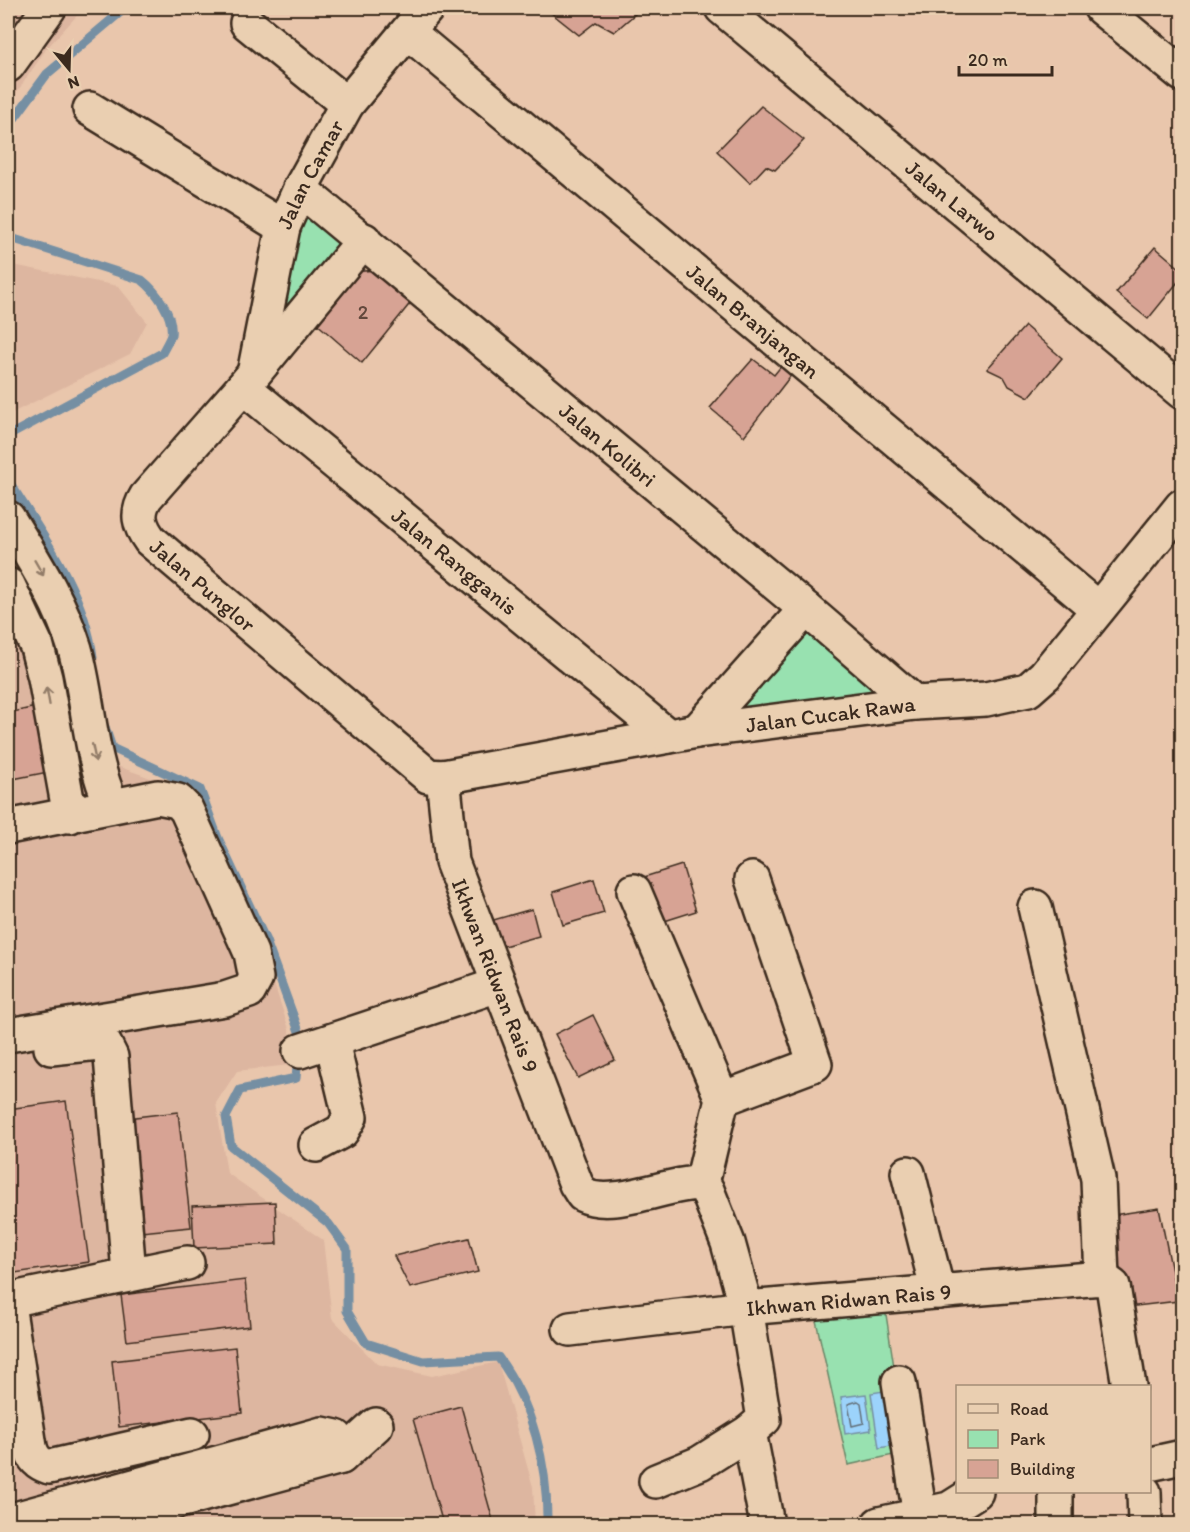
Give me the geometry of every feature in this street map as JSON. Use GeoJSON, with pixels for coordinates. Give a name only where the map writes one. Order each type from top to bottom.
{"type":"FeatureCollection","features":[{"type":"Feature","properties":{"kind":"street"},"geometry":{"type":"LineString","coordinates":[[8,65],[49,8]]}},
{"type":"Feature","properties":{"kind":"street","name":"Jalan Larwo"},"geometry":{"type":"LineString","coordinates":[[722,8],[1182,392]]}},
{"type":"Feature","properties":{"kind":"street"},"geometry":{"type":"LineString","coordinates":[[1101,8],[1182,74]]}},
{"type":"Feature","properties":{"kind":"street","name":"Jalan Camar"},"geometry":{"type":"LineString","coordinates":[[249,379],[283,227],[300,189],[346,104],[418,20]]}},
{"type":"Feature","properties":{"kind":"street","name":"Jalan Branjangan"},"geometry":{"type":"LineString","coordinates":[[418,20],[1098,609]]}},
{"type":"Feature","properties":{"kind":"street"},"geometry":{"type":"LineString","coordinates":[[247,22],[346,104]]}},
{"type":"Feature","properties":{"kind":"street"},"geometry":{"type":"LineString","coordinates":[[90,109],[283,227]]}},
{"type":"Feature","properties":{"kind":"street","name":"Jalan Kolibri"},"geometry":{"type":"LineString","coordinates":[[300,189],[806,609],[915,703]]}},
{"type":"Feature","properties":{"kind":"street","name":"Jalan Punglor"},"geometry":{"type":"LineString","coordinates":[[364,240],[249,379],[146,497],[139,508],[142,530],[150,540],[428,776],[443,777]]}},
{"type":"Feature","properties":{"kind":"street","name":"Jalan Rangganis"},"geometry":{"type":"LineString","coordinates":[[249,379],[683,734]]}},
{"type":"Feature","properties":{"kind":"street","name":"Jalan Cucak Rawa"},"geometry":{"type":"LineString","coordinates":[[443,777],[683,734],[915,703],[986,699],[1028,690],[1045,675],[1182,506]]}},
{"type":"Feature","properties":{"kind":"street"},"geometry":{"type":"LineString","coordinates":[[8,518],[46,580],[74,647],[84,686],[93,753],[112,806]]}},
{"type":"Feature","properties":{"kind":"street"},"geometry":{"type":"LineString","coordinates":[[8,585],[37,647],[45,678],[70,816]]}},
{"type":"Feature","properties":{"kind":"street"},"geometry":{"type":"LineString","coordinates":[[683,734],[806,609]]}},
{"type":"Feature","properties":{"kind":"street","name":"Ikhwan Ridwan Rais 9"},"geometry":{"type":"LineString","coordinates":[[443,777],[452,862],[576,1184],[583,1195],[596,1198],[651,1194],[692,1183],[702,1183],[728,1242],[746,1308],[1102,1278]]}},
{"type":"Feature","properties":{"kind":"street"},"geometry":{"type":"LineString","coordinates":[[8,827],[158,797],[178,801],[186,809],[251,953],[256,978],[249,991],[225,999],[8,1035]]}},
{"type":"Feature","properties":{"kind":"street"},"geometry":{"type":"LineString","coordinates":[[722,1099],[815,1064],[752,879]]}},
{"type":"Feature","properties":{"kind":"street"},"geometry":{"type":"LineString","coordinates":[[634,891],[722,1099],[702,1183]]}},
{"type":"Feature","properties":{"kind":"street"},"geometry":{"type":"LineString","coordinates":[[1035,907],[1098,1179],[1102,1278],[1113,1286],[1129,1385]]}},
{"type":"Feature","properties":{"kind":"street"},"geometry":{"type":"LineString","coordinates":[[300,1051],[498,985]]}},
{"type":"Feature","properties":{"kind":"street"},"geometry":{"type":"LineString","coordinates":[[316,1145],[342,1131],[350,1118],[332,1042]]}},
{"type":"Feature","properties":{"kind":"street"},"geometry":{"type":"LineString","coordinates":[[8,1052],[99,1043],[107,1049],[111,1057],[129,1273]]}},
{"type":"Feature","properties":{"kind":"street"},"geometry":{"type":"LineString","coordinates":[[908,1173],[938,1292]]}},
{"type":"Feature","properties":{"kind":"street"},"geometry":{"type":"LineString","coordinates":[[186,1263],[129,1273],[8,1302],[30,1448],[32,1457],[40,1464],[49,1467],[192,1434]]}},
{"type":"Feature","properties":{"kind":"street"},"geometry":{"type":"LineString","coordinates":[[570,1329],[746,1308],[764,1419],[749,1432],[700,1463],[656,1481]]}},
{"type":"Feature","properties":{"kind":"street"},"geometry":{"type":"LineString","coordinates":[[899,1382],[920,1516]]}},
{"type":"Feature","properties":{"kind":"street"},"geometry":{"type":"LineString","coordinates":[[95,1524],[341,1457],[376,1425]]}},
{"type":"Feature","properties":{"kind":"street"},"geometry":{"type":"LineString","coordinates":[[749,1432],[767,1524]]}},
{"type":"Feature","properties":{"kind":"street"},"geometry":{"type":"LineString","coordinates":[[8,1521],[322,1434],[336,1437],[341,1457]]}},
{"type":"Feature","properties":{"kind":"street"},"geometry":{"type":"LineString","coordinates":[[1151,1464],[1182,1457]]}},
{"type":"Feature","properties":{"kind":"street"},"geometry":{"type":"LineString","coordinates":[[879,1524],[949,1509],[973,1493]]}},
{"type":"Feature","properties":{"kind":"street"},"geometry":{"type":"LineString","coordinates":[[1056,1493],[1056,1524]]}},
{"type":"Feature","properties":{"kind":"street"},"geometry":{"type":"LineString","coordinates":[[1144,1493],[1145,1524]]}},
{"type":"Feature","properties":{"kind":"shaded area"},"geometry":{"type":"Polygon","coordinates":[[[8,8],[84,8],[47,48],[8,105],[8,8]]]}},
{"type":"Feature","properties":{"kind":"shaded area"},"geometry":{"type":"Polygon","coordinates":[[[8,264],[118,286],[147,322],[130,354],[8,415],[8,264]]]}},
{"type":"Feature","properties":{"kind":"shaded area"},"geometry":{"type":"Polygon","coordinates":[[[8,501],[45,558],[94,713],[117,766],[190,792],[262,948],[289,1029],[290,1065],[237,1071],[216,1103],[227,1173],[323,1240],[332,1318],[377,1364],[432,1376],[498,1362],[533,1487],[535,1524],[8,1524],[8,501]]]}},
{"type":"Feature","properties":{"kind":"green space"},"geometry":{"type":"Polygon","coordinates":[[[304,212],[346,240],[284,315],[282,311],[304,212]]]}},
{"type":"Feature","properties":{"kind":"green space"},"geometry":{"type":"Polygon","coordinates":[[[805,629],[877,686],[873,694],[742,712],[739,702],[805,629]]]}},
{"type":"Feature","properties":{"kind":"green space"},"geometry":{"type":"Polygon","coordinates":[[[885,1308],[907,1452],[848,1465],[815,1316],[885,1308]]]}},
{"type":"Feature","properties":{"kind":"water"},"geometry":{"type":"Polygon","coordinates":[[[896,1389],[904,1444],[879,1448],[871,1393],[896,1389]]]}},
{"type":"Feature","properties":{"kind":"water"},"geometry":{"type":"Polygon","coordinates":[[[866,1394],[871,1430],[845,1434],[841,1397],[866,1394]]]}},
{"type":"Feature","properties":{"kind":"building"},"geometry":{"type":"Polygon","coordinates":[[[545,8],[642,8],[614,32],[596,22],[579,35],[545,8]]]}},
{"type":"Feature","properties":{"kind":"building"},"geometry":{"type":"Polygon","coordinates":[[[761,106],[804,140],[775,170],[766,166],[750,183],[717,151],[761,106]]]}},
{"type":"Feature","properties":{"kind":"building"},"geometry":{"type":"Polygon","coordinates":[[[1155,247],[1182,270],[1182,277],[1148,319],[1116,293],[1155,247]]]}},
{"type":"Feature","properties":{"kind":"building"},"geometry":{"type":"Polygon","coordinates":[[[376,270],[412,301],[362,363],[315,322],[352,272],[376,270]]]}},
{"type":"Feature","properties":{"kind":"building"},"geometry":{"type":"Polygon","coordinates":[[[1025,326],[1062,358],[1029,397],[1009,386],[1004,377],[987,369],[1025,326]]]}},
{"type":"Feature","properties":{"kind":"building"},"geometry":{"type":"Polygon","coordinates":[[[753,359],[774,375],[782,365],[792,374],[744,436],[710,408],[753,359]]]}},
{"type":"Feature","properties":{"kind":"building"},"geometry":{"type":"Polygon","coordinates":[[[36,707],[48,772],[8,780],[8,713],[36,707]]]}},
{"type":"Feature","properties":{"kind":"building"},"geometry":{"type":"Polygon","coordinates":[[[682,865],[696,911],[655,924],[641,878],[682,865]]]}},
{"type":"Feature","properties":{"kind":"building"},"geometry":{"type":"Polygon","coordinates":[[[594,879],[604,913],[563,925],[553,892],[594,879]]]}},
{"type":"Feature","properties":{"kind":"building"},"geometry":{"type":"Polygon","coordinates":[[[532,909],[539,936],[490,950],[483,923],[532,909]]]}},
{"type":"Feature","properties":{"kind":"building"},"geometry":{"type":"Polygon","coordinates":[[[593,1015],[615,1060],[578,1078],[555,1034],[593,1015]]]}},
{"type":"Feature","properties":{"kind":"building"},"geometry":{"type":"Polygon","coordinates":[[[66,1101],[89,1262],[8,1274],[8,1109],[66,1101]]]}},
{"type":"Feature","properties":{"kind":"building"},"geometry":{"type":"Polygon","coordinates":[[[178,1112],[191,1227],[131,1233],[118,1119],[178,1112]]]}},
{"type":"Feature","properties":{"kind":"building"},"geometry":{"type":"Polygon","coordinates":[[[275,1202],[277,1244],[194,1248],[192,1206],[275,1202]]]}},
{"type":"Feature","properties":{"kind":"building"},"geometry":{"type":"Polygon","coordinates":[[[1159,1208],[1178,1301],[1128,1307],[1122,1272],[1108,1274],[1100,1217],[1159,1208]]]}},
{"type":"Feature","properties":{"kind":"building"},"geometry":{"type":"Polygon","coordinates":[[[469,1238],[478,1272],[410,1288],[394,1256],[469,1238]]]}},
{"type":"Feature","properties":{"kind":"building"},"geometry":{"type":"Polygon","coordinates":[[[245,1280],[250,1326],[127,1341],[121,1295],[245,1280]]]}},
{"type":"Feature","properties":{"kind":"building"},"geometry":{"type":"Polygon","coordinates":[[[235,1347],[242,1413],[119,1427],[112,1361],[235,1347]]]}},
{"type":"Feature","properties":{"kind":"building"},"geometry":{"type":"Polygon","coordinates":[[[461,1406],[494,1524],[443,1524],[413,1419],[461,1406]]]}},
{"type":"Feature","properties":{"kind":"waterway"},"geometry":{"type":"LineString","coordinates":[[8,127],[47,74],[123,10],[145,8]]}},
{"type":"Feature","properties":{"kind":"waterway"},"geometry":{"type":"LineString","coordinates":[[8,237],[142,280],[163,304],[171,327],[171,335],[162,353],[8,436]]}},
{"type":"Feature","properties":{"kind":"waterway"},"geometry":{"type":"LineString","coordinates":[[8,480],[48,543],[72,587],[88,633],[93,657]]}},
{"type":"Feature","properties":{"kind":"waterway"},"geometry":{"type":"LineString","coordinates":[[105,727],[112,748],[200,789],[218,838],[266,941],[301,1037],[300,1044]]}},
{"type":"Feature","properties":{"kind":"waterway"},"geometry":{"type":"LineString","coordinates":[[298,1057],[296,1078],[240,1090],[226,1117],[231,1146],[328,1223],[347,1249],[347,1311],[366,1343],[423,1361],[498,1357],[521,1395],[536,1436],[545,1480],[547,1524]]}}]}
